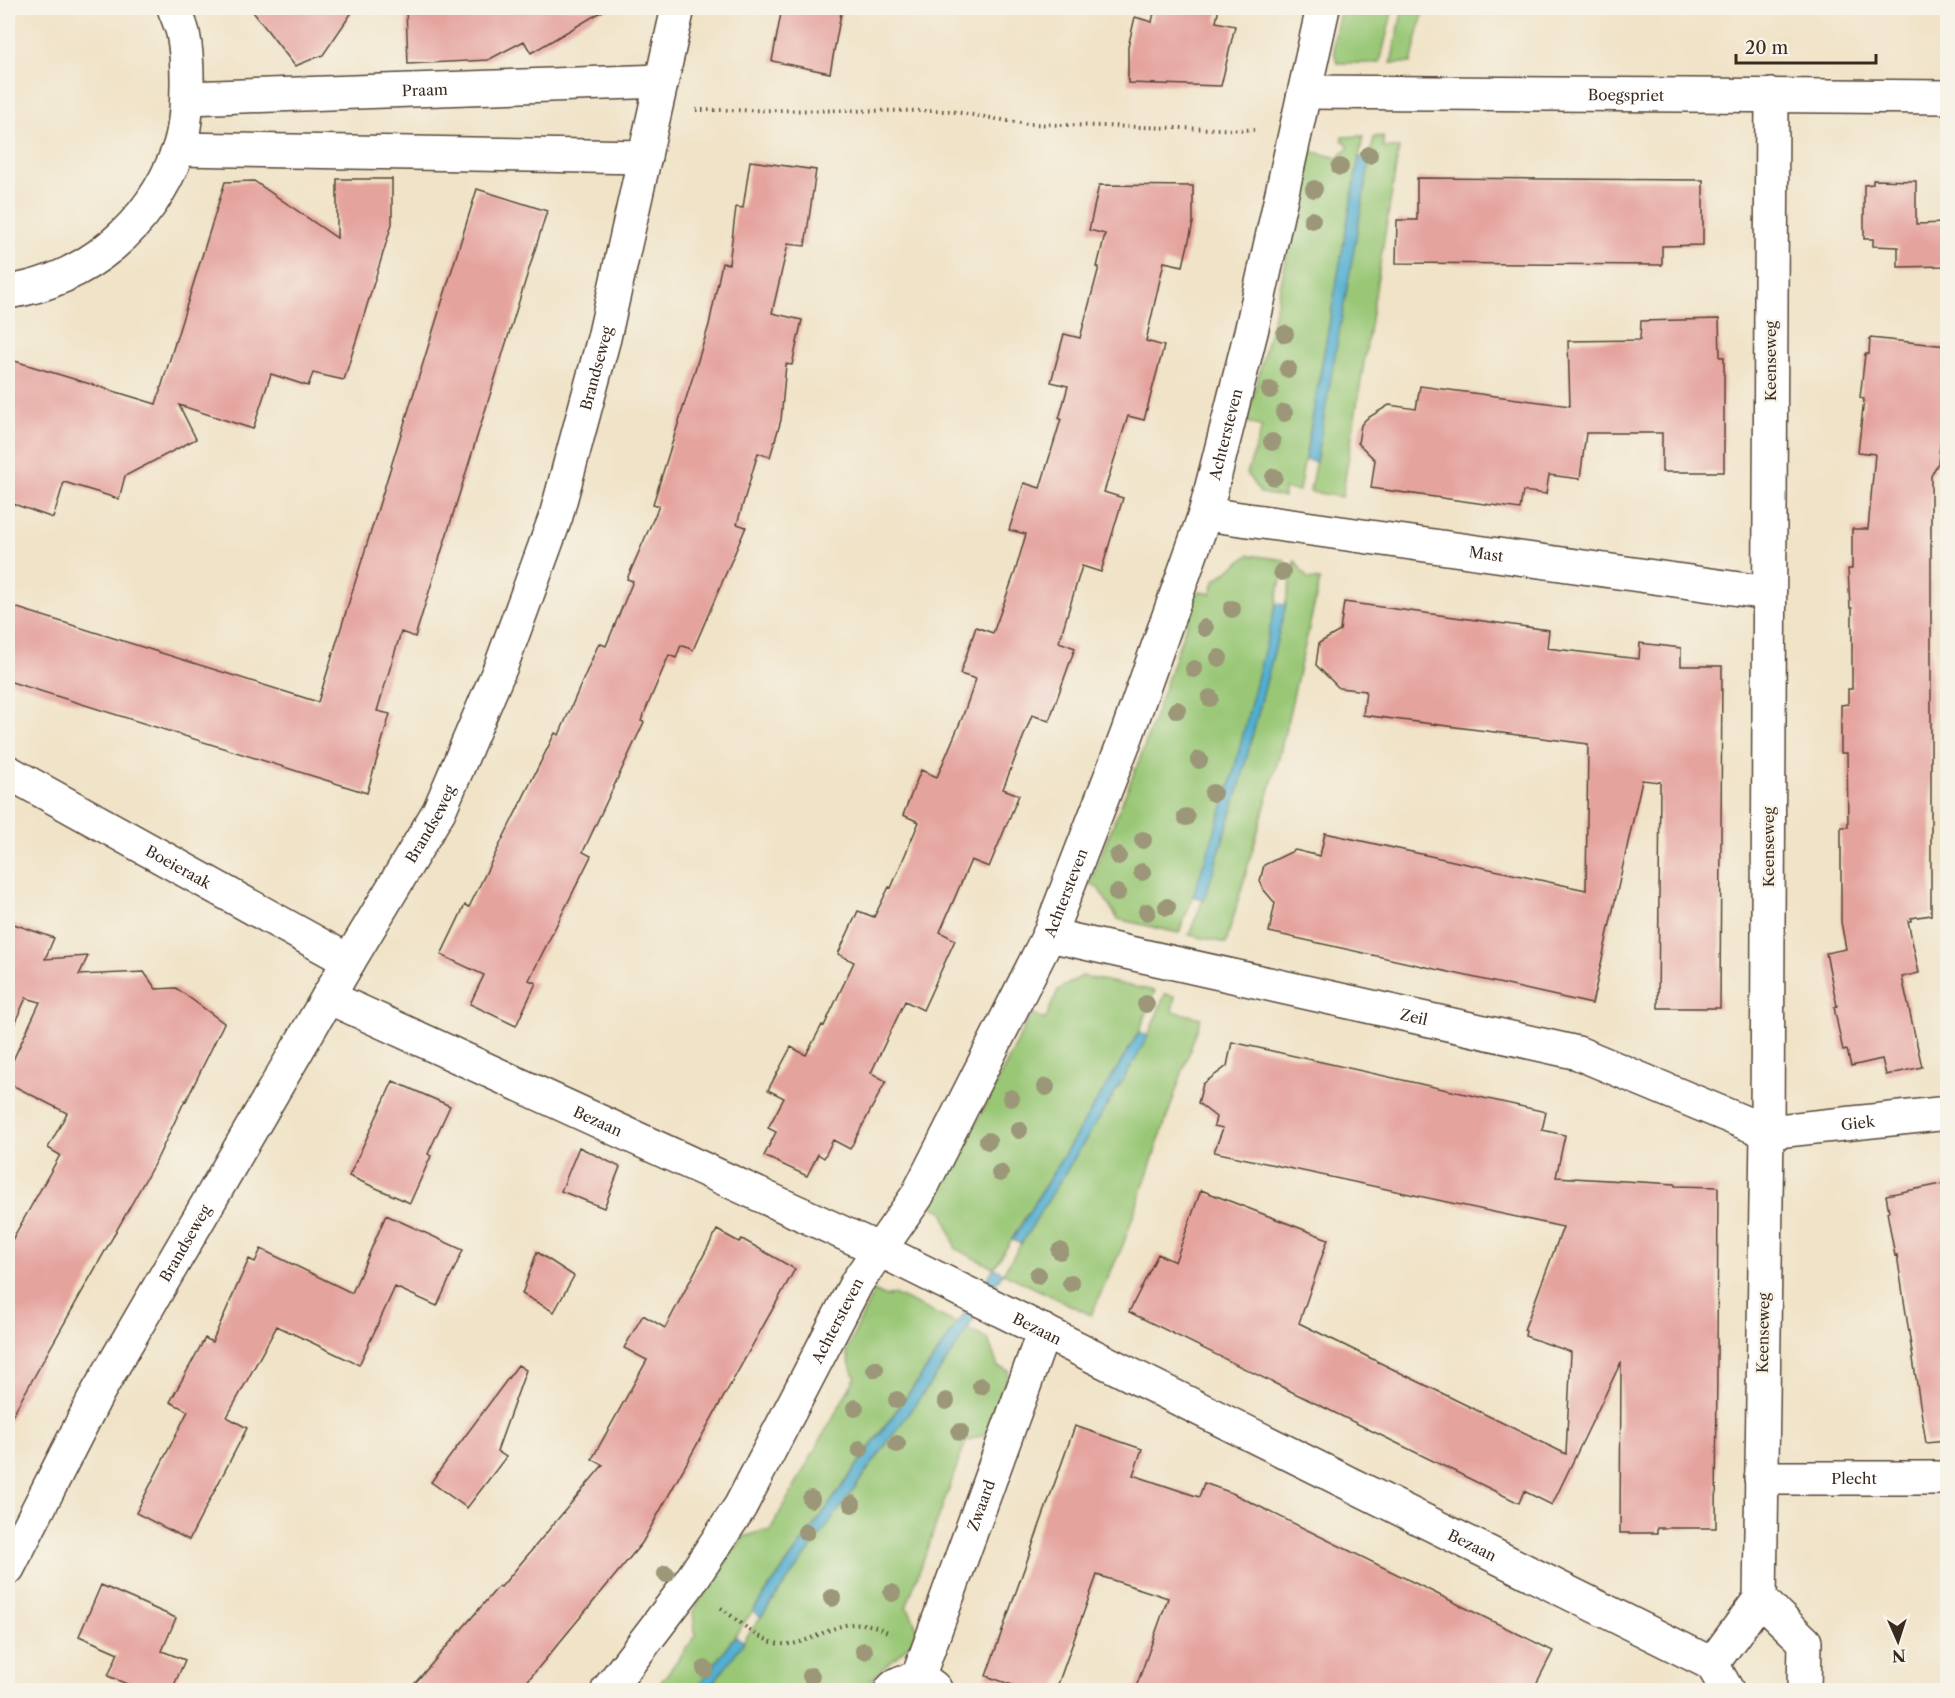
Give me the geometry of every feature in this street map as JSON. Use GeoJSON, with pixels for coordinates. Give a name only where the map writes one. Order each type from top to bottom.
{"type":"FeatureCollection","features":[{"type":"Feature","properties":{"kind":"street"},"geometry":{"type":"LineString","coordinates":[[8,292],[31,288],[84,266],[130,230],[154,200],[179,149],[188,98],[183,34],[174,8]]}},
{"type":"Feature","properties":{"kind":"street","name":"Brandseweg"},"geometry":{"type":"LineString","coordinates":[[8,1568],[98,1392],[349,960],[439,811],[501,666],[556,516],[604,338],[678,8]]}},
{"type":"Feature","properties":{"kind":"street","name":"Achtersteven"},"geometry":{"type":"LineString","coordinates":[[608,1690],[688,1585],[740,1507],[857,1282],[917,1196],[1049,935],[1126,737],[1205,514],[1252,328],[1323,8]]}},
{"type":"Feature","properties":{"kind":"street","name":"Boegspriet"},"geometry":{"type":"LineString","coordinates":[[1305,92],[1947,97]]}},
{"type":"Feature","properties":{"kind":"street","name":"Praam"},"geometry":{"type":"LineString","coordinates":[[188,98],[659,96]]}},
{"type":"Feature","properties":{"kind":"street","name":"Keenseweg"},"geometry":{"type":"LineString","coordinates":[[1760,1599],[1767,1132],[1772,96]]}},
{"type":"Feature","properties":{"kind":"street"},"geometry":{"type":"LineString","coordinates":[[179,149],[645,157]]}},
{"type":"Feature","properties":{"kind":"street","name":"Mast"},"geometry":{"type":"LineString","coordinates":[[1205,514],[1768,593]]}},
{"type":"Feature","properties":{"kind":"street","name":"Boeieraak"},"geometry":{"type":"LineString","coordinates":[[8,772],[349,960]]}},
{"type":"Feature","properties":{"kind":"street","name":"Zeil"},"geometry":{"type":"LineString","coordinates":[[1049,935],[1578,1053],[1767,1132]]}},
{"type":"Feature","properties":{"kind":"street","name":"Bezaan"},"geometry":{"type":"LineString","coordinates":[[328,997],[880,1250],[1044,1331],[1720,1677]]}},
{"type":"Feature","properties":{"kind":"street","name":"Giek"},"geometry":{"type":"LineString","coordinates":[[1767,1132],[1947,1113]]}},
{"type":"Feature","properties":{"kind":"street","name":"Zwaard"},"geometry":{"type":"LineString","coordinates":[[917,1679],[1044,1331]]}},
{"type":"Feature","properties":{"kind":"street","name":"Plecht"},"geometry":{"type":"LineString","coordinates":[[1761,1478],[1947,1478]]}},
{"type":"Feature","properties":{"kind":"street"},"geometry":{"type":"LineString","coordinates":[[1720,1677],[1760,1599],[1805,1642],[1804,1690]]}},
{"type":"Feature","properties":{"kind":"path"},"geometry":{"type":"LineString","coordinates":[[659,96],[950,111],[1027,124],[1295,130]]}},
{"type":"Feature","properties":{"kind":"path"},"geometry":{"type":"LineString","coordinates":[[688,1585],[767,1641],[788,1644],[807,1640],[836,1626],[858,1623],[878,1626],[917,1679]]}},
{"type":"Feature","properties":{"kind":"green space"},"geometry":{"type":"Polygon","coordinates":[[[1341,8],[1393,8],[1380,63],[1337,63],[1334,42],[1341,8]]]}},
{"type":"Feature","properties":{"kind":"green space"},"geometry":{"type":"Polygon","coordinates":[[[1403,8],[1424,8],[1411,63],[1391,63],[1403,8]]]}},
{"type":"Feature","properties":{"kind":"green space"},"geometry":{"type":"Polygon","coordinates":[[[1363,136],[1299,491],[1284,489],[1284,497],[1260,493],[1247,474],[1262,427],[1247,422],[1277,302],[1310,151],[1338,158],[1349,147],[1342,137],[1363,136]]]}},
{"type":"Feature","properties":{"kind":"green space"},"geometry":{"type":"Polygon","coordinates":[[[1383,136],[1384,148],[1399,148],[1342,497],[1310,492],[1374,137],[1383,136]]]}},
{"type":"Feature","properties":{"kind":"green space"},"geometry":{"type":"Polygon","coordinates":[[[1249,555],[1285,560],[1253,702],[1227,796],[1196,888],[1179,933],[1118,919],[1098,888],[1089,884],[1142,753],[1198,591],[1211,594],[1214,581],[1249,555]]]}},
{"type":"Feature","properties":{"kind":"green space"},"geometry":{"type":"Polygon","coordinates":[[[1295,561],[1308,579],[1320,580],[1280,753],[1226,943],[1189,935],[1209,883],[1235,802],[1277,641],[1295,561]]]}},
{"type":"Feature","properties":{"kind":"green space"},"geometry":{"type":"Polygon","coordinates":[[[1082,976],[1155,991],[1139,1032],[994,1268],[956,1249],[943,1211],[930,1206],[983,1111],[1031,1014],[1045,1020],[1058,990],[1082,976]]]}},
{"type":"Feature","properties":{"kind":"green space"},"geometry":{"type":"Polygon","coordinates":[[[1165,994],[1175,996],[1172,1011],[1201,1018],[1123,1245],[1091,1315],[1003,1273],[1135,1060],[1148,1036],[1165,994]]]}},
{"type":"Feature","properties":{"kind":"green space"},"geometry":{"type":"Polygon","coordinates":[[[874,1291],[886,1297],[894,1294],[958,1324],[696,1690],[655,1690],[697,1634],[693,1611],[743,1537],[765,1530],[769,1532],[856,1376],[853,1374],[846,1352],[874,1291]]]}},
{"type":"Feature","properties":{"kind":"green space"},"geometry":{"type":"Polygon","coordinates":[[[967,1329],[988,1339],[998,1367],[1009,1371],[987,1434],[966,1441],[906,1608],[918,1630],[913,1639],[864,1690],[708,1690],[950,1356],[967,1329]]]}},
{"type":"Feature","properties":{"kind":"water"},"geometry":{"type":"Polygon","coordinates":[[[1359,157],[1370,159],[1316,462],[1305,460],[1359,157]]]}},
{"type":"Feature","properties":{"kind":"water"},"geometry":{"type":"Polygon","coordinates":[[[1276,604],[1286,605],[1239,788],[1204,900],[1193,896],[1230,786],[1276,604]]]}},
{"type":"Feature","properties":{"kind":"water"},"geometry":{"type":"Polygon","coordinates":[[[1139,1032],[1148,1036],[1135,1060],[1021,1244],[1012,1240],[1139,1032]]]}},
{"type":"Feature","properties":{"kind":"water"},"geometry":{"type":"Polygon","coordinates":[[[994,1268],[1003,1273],[950,1356],[761,1617],[753,1611],[940,1350],[994,1268]]]}},
{"type":"Feature","properties":{"kind":"water"},"geometry":{"type":"Polygon","coordinates":[[[735,1636],[744,1642],[708,1690],[696,1690],[735,1636]]]}},
{"type":"Feature","properties":{"kind":"building"},"geometry":{"type":"Polygon","coordinates":[[[250,8],[355,8],[323,55],[295,66],[250,8]]]}},
{"type":"Feature","properties":{"kind":"building"},"geometry":{"type":"Polygon","coordinates":[[[406,8],[608,8],[531,53],[524,41],[488,60],[408,64],[406,8]]]}},
{"type":"Feature","properties":{"kind":"building"},"geometry":{"type":"Polygon","coordinates":[[[782,8],[842,8],[830,73],[772,61],[782,8]]]}},
{"type":"Feature","properties":{"kind":"building"},"geometry":{"type":"Polygon","coordinates":[[[1155,8],[1219,8],[1216,22],[1235,26],[1221,86],[1128,83],[1128,47],[1135,17],[1152,22],[1155,8]]]}},
{"type":"Feature","properties":{"kind":"building"},"geometry":{"type":"Polygon","coordinates":[[[750,161],[816,170],[805,246],[788,244],[772,313],[802,320],[792,365],[786,364],[781,420],[770,457],[758,453],[737,524],[746,527],[693,650],[681,645],[676,658],[669,655],[641,721],[644,722],[583,852],[591,856],[529,980],[536,983],[516,1026],[470,1004],[484,975],[441,955],[465,905],[469,907],[555,733],[559,735],[599,643],[606,646],[633,581],[627,579],[659,506],[653,504],[709,325],[722,263],[729,264],[736,207],[743,208],[750,161]]]}},
{"type":"Feature","properties":{"kind":"building"},"geometry":{"type":"Polygon","coordinates":[[[1417,178],[1703,180],[1703,245],[1662,246],[1662,265],[1396,263],[1397,220],[1417,220],[1417,178]]]}},
{"type":"Feature","properties":{"kind":"building"},"geometry":{"type":"Polygon","coordinates":[[[337,179],[392,179],[392,224],[344,380],[313,373],[308,386],[271,374],[253,429],[179,405],[196,439],[125,476],[119,499],[64,482],[53,518],[8,502],[8,359],[156,404],[225,182],[254,181],[337,238],[337,179]]]}},
{"type":"Feature","properties":{"kind":"building"},"geometry":{"type":"Polygon","coordinates":[[[1873,180],[1916,181],[1916,224],[1947,223],[1947,266],[1898,267],[1898,247],[1873,246],[1873,239],[1864,239],[1864,185],[1873,184],[1873,180]]]}},
{"type":"Feature","properties":{"kind":"building"},"geometry":{"type":"Polygon","coordinates":[[[1099,185],[1193,186],[1193,223],[1183,266],[1164,262],[1146,341],[1164,346],[1144,420],[1128,416],[1104,492],[1123,498],[1101,572],[1082,566],[1059,642],[1075,648],[1049,721],[1032,715],[1003,789],[1019,795],[989,867],[971,860],[940,932],[955,940],[923,1010],[905,1001],[871,1073],[886,1081],[850,1149],[833,1140],[824,1158],[818,1154],[807,1176],[764,1156],[776,1132],[768,1128],[784,1098],[768,1090],[791,1047],[806,1055],[822,1025],[824,1026],[854,962],[838,954],[858,911],[874,917],[889,887],[891,888],[919,822],[903,815],[921,770],[937,777],[962,718],[976,679],[960,674],[976,627],[993,633],[1026,534],[1009,530],[1024,483],[1040,488],[1061,419],[1059,419],[1068,386],[1051,382],[1064,334],[1080,338],[1099,267],[1097,267],[1105,234],[1089,230],[1099,185]]]}},
{"type":"Feature","properties":{"kind":"building"},"geometry":{"type":"Polygon","coordinates":[[[477,189],[547,211],[415,637],[401,632],[377,711],[390,714],[367,793],[8,681],[8,605],[318,702],[477,189]]]}},
{"type":"Feature","properties":{"kind":"building"},"geometry":{"type":"Polygon","coordinates":[[[1719,319],[1720,357],[1724,357],[1724,472],[1662,472],[1662,433],[1586,433],[1580,479],[1549,475],[1546,494],[1523,491],[1520,509],[1371,488],[1375,460],[1358,443],[1361,425],[1366,419],[1389,405],[1416,409],[1420,386],[1570,406],[1568,341],[1640,340],[1641,321],[1719,319]]]}},
{"type":"Feature","properties":{"kind":"building"},"geometry":{"type":"Polygon","coordinates":[[[1870,338],[1947,346],[1947,421],[1943,421],[1938,463],[1931,476],[1931,915],[1911,918],[1911,921],[1908,921],[1919,973],[1902,977],[1922,1067],[1886,1075],[1882,1059],[1851,1066],[1847,1050],[1843,1051],[1826,953],[1846,949],[1841,922],[1841,827],[1848,827],[1847,753],[1841,753],[1841,705],[1848,704],[1848,689],[1852,689],[1852,608],[1850,608],[1848,569],[1852,569],[1852,529],[1868,529],[1875,454],[1858,452],[1864,399],[1860,398],[1865,354],[1869,354],[1870,338]]]}},
{"type":"Feature","properties":{"kind":"building"},"geometry":{"type":"Polygon","coordinates":[[[1344,602],[1549,630],[1547,648],[1639,659],[1640,643],[1681,648],[1681,666],[1722,666],[1720,1008],[1658,1008],[1660,782],[1642,780],[1592,1004],[1269,932],[1275,903],[1260,881],[1264,865],[1295,850],[1320,856],[1325,833],[1586,890],[1588,744],[1363,715],[1366,691],[1339,688],[1316,665],[1319,643],[1340,631],[1344,602]]]}},
{"type":"Feature","properties":{"kind":"building"},"geometry":{"type":"Polygon","coordinates":[[[8,922],[54,938],[45,959],[88,956],[79,975],[144,972],[156,989],[176,988],[224,1023],[158,1157],[8,1423],[8,1247],[60,1155],[48,1148],[67,1113],[8,1083],[8,1071],[40,1002],[26,998],[8,1038],[8,922]]]}},
{"type":"Feature","properties":{"kind":"building"},"geometry":{"type":"Polygon","coordinates":[[[1232,1042],[1546,1112],[1542,1130],[1565,1135],[1556,1177],[1718,1187],[1716,1528],[1657,1528],[1657,1533],[1620,1533],[1621,1362],[1552,1505],[1524,1491],[1519,1503],[1129,1312],[1158,1254],[1175,1262],[1201,1190],[1328,1239],[1299,1323],[1566,1454],[1571,1352],[1525,1336],[1526,1331],[1524,1330],[1563,1227],[1214,1152],[1223,1128],[1214,1126],[1216,1117],[1198,1103],[1203,1084],[1227,1066],[1232,1042]]]}},
{"type":"Feature","properties":{"kind":"building"},"geometry":{"type":"Polygon","coordinates":[[[393,1081],[450,1106],[428,1154],[431,1156],[410,1203],[349,1176],[393,1081]]]}},
{"type":"Feature","properties":{"kind":"building"},"geometry":{"type":"Polygon","coordinates":[[[579,1147],[620,1167],[604,1208],[561,1191],[579,1147]]]}},
{"type":"Feature","properties":{"kind":"building"},"geometry":{"type":"Polygon","coordinates":[[[1947,1183],[1947,1441],[1926,1443],[1886,1195],[1947,1183]]]}},
{"type":"Feature","properties":{"kind":"building"},"geometry":{"type":"Polygon","coordinates":[[[386,1215],[463,1250],[437,1306],[395,1287],[359,1365],[277,1326],[227,1417],[247,1428],[189,1540],[136,1513],[188,1411],[170,1402],[205,1338],[212,1342],[249,1259],[255,1262],[261,1249],[352,1293],[386,1215]]]}},
{"type":"Feature","properties":{"kind":"building"},"geometry":{"type":"Polygon","coordinates":[[[717,1230],[739,1242],[742,1239],[795,1269],[642,1543],[520,1690],[409,1690],[499,1586],[501,1587],[603,1465],[592,1459],[647,1360],[624,1348],[643,1315],[665,1328],[717,1230]]]}},
{"type":"Feature","properties":{"kind":"building"},"geometry":{"type":"Polygon","coordinates":[[[537,1252],[574,1276],[554,1312],[522,1294],[537,1252]]]}},
{"type":"Feature","properties":{"kind":"building"},"geometry":{"type":"Polygon","coordinates":[[[518,1365],[526,1370],[497,1451],[506,1457],[467,1508],[431,1482],[518,1365]]]}},
{"type":"Feature","properties":{"kind":"building"},"geometry":{"type":"Polygon","coordinates":[[[1075,1426],[1142,1449],[1133,1475],[1199,1497],[1204,1483],[1232,1493],[1553,1651],[1533,1690],[1135,1690],[1168,1598],[1097,1575],[1056,1690],[1027,1690],[986,1676],[1075,1426]]]}},
{"type":"Feature","properties":{"kind":"building"},"geometry":{"type":"Polygon","coordinates":[[[101,1585],[176,1618],[162,1651],[185,1660],[172,1690],[141,1690],[108,1676],[118,1653],[79,1636],[101,1585]]]}}]}
